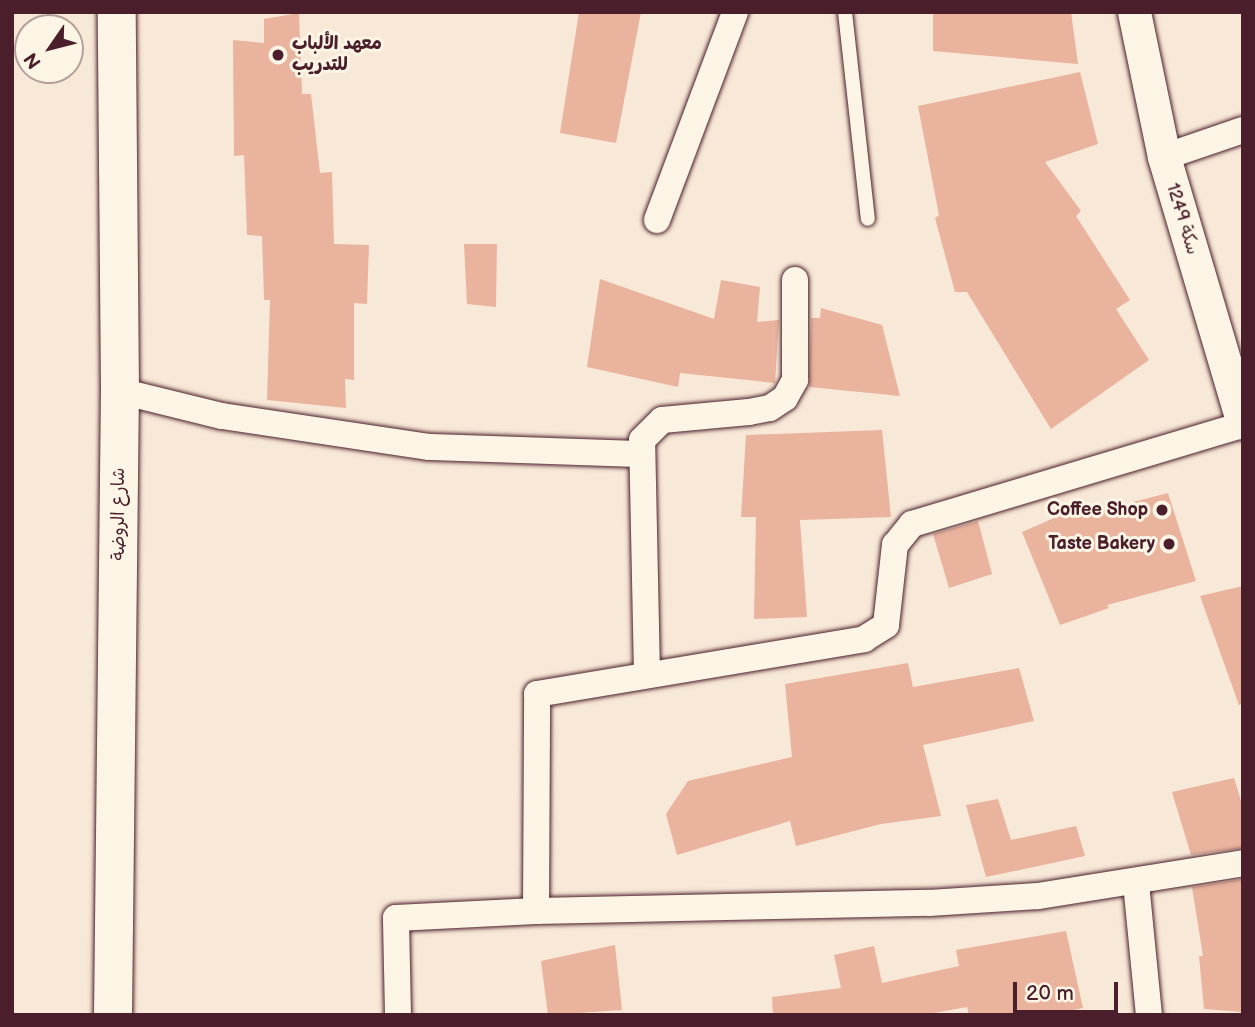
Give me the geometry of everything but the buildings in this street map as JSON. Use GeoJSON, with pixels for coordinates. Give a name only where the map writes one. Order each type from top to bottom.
{"type":"FeatureCollection","features":[{"type":"Feature","properties":{"kind":"main road","name":"شارع الروضة"},"geometry":{"type":"LineString","coordinates":[[113,1015],[120,391],[117,12]]}},
{"type":"Feature","properties":{"kind":"street"},"geometry":{"type":"LineString","coordinates":[[657,220],[735,12]]}},
{"type":"Feature","properties":{"kind":"street","name":"سكة 1249"},"geometry":{"type":"LineString","coordinates":[[1134,12],[1164,157],[1243,424]]}},
{"type":"Feature","properties":{"kind":"street"},"geometry":{"type":"LineString","coordinates":[[1164,157],[1243,130]]}},
{"type":"Feature","properties":{"kind":"street"},"geometry":{"type":"LineString","coordinates":[[647,674],[640,454],[649,428],[662,420],[770,408],[785,398],[795,380],[794,280]]}},
{"type":"Feature","properties":{"kind":"street"},"geometry":{"type":"LineString","coordinates":[[120,391],[222,416],[430,447],[640,454]]}},
{"type":"Feature","properties":{"kind":"street"},"geometry":{"type":"LineString","coordinates":[[536,911],[537,694],[864,639],[886,625],[895,545],[912,524],[1243,424]]}},
{"type":"Feature","properties":{"kind":"street"},"geometry":{"type":"LineString","coordinates":[[398,1015],[396,918],[536,911],[929,903],[1136,883],[1243,863]]}},
{"type":"Feature","properties":{"kind":"street"},"geometry":{"type":"LineString","coordinates":[[1136,883],[1149,1015]]}},
{"type":"Feature","properties":{"kind":"lane"},"geometry":{"type":"LineString","coordinates":[[845,12],[868,219]]}},
{"type":"Feature","properties":{"kind":"place","name":"معهد الألباب للتدريب"},"geometry":{"type":"Point","coordinates":[278,55]}},
{"type":"Feature","properties":{"kind":"place","name":"Coffee Shop"},"geometry":{"type":"Point","coordinates":[1162,510]}},
{"type":"Feature","properties":{"kind":"place","name":"Taste Bakery"},"geometry":{"type":"Point","coordinates":[1169,544]}}]}
